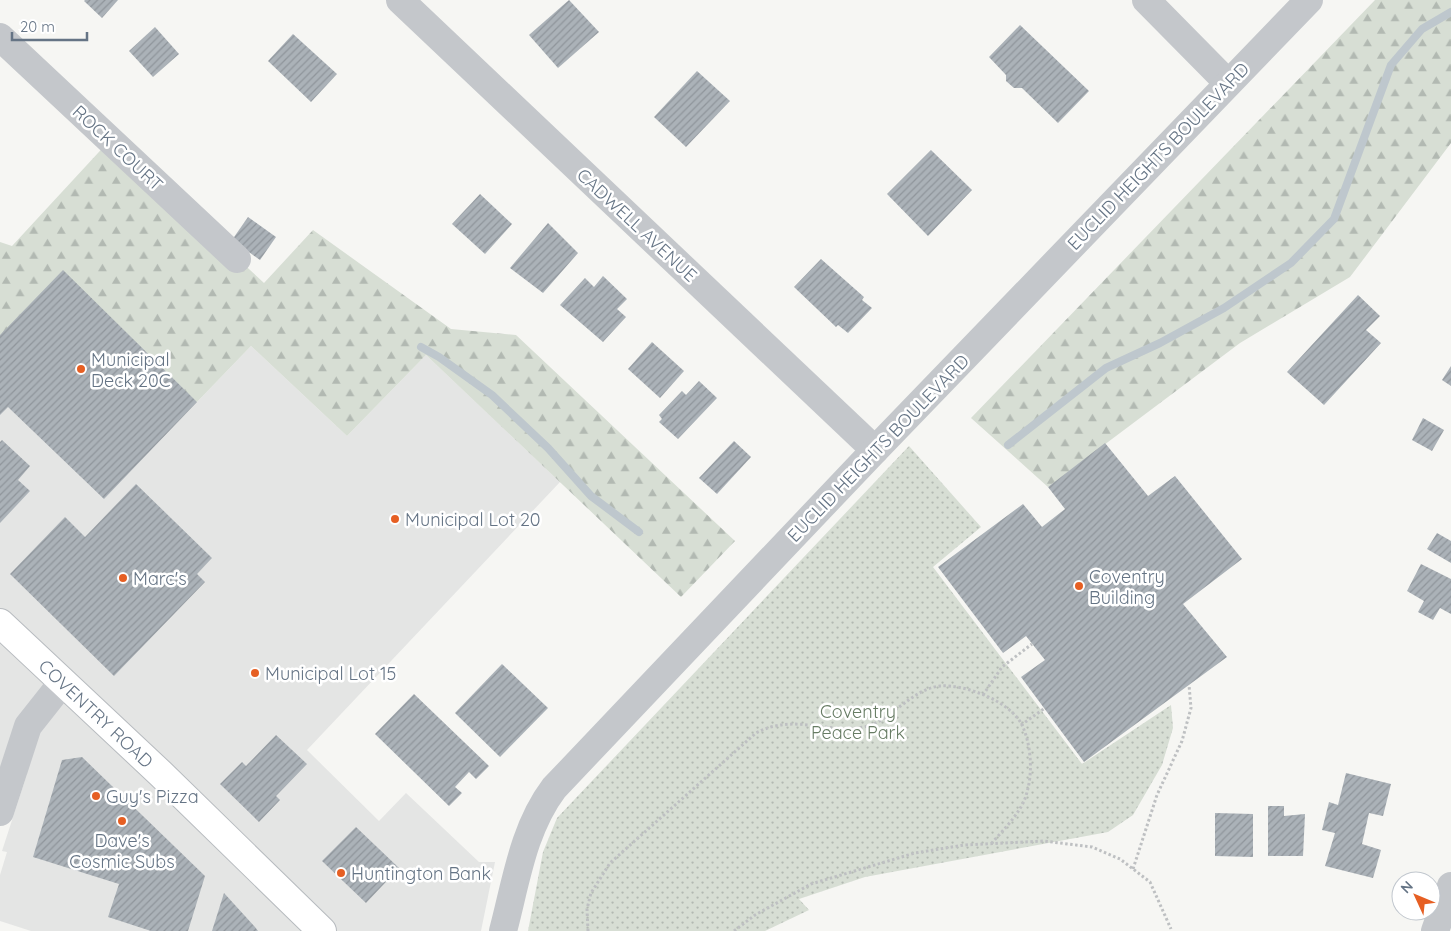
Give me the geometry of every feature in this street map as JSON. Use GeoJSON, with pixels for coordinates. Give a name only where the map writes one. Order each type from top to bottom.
{"type":"FeatureCollection","features":[{"type":"Feature","properties":{"kind":"main road","name":"COVENTRY ROAD"},"geometry":{"type":"LineString","coordinates":[[0,623],[161,774],[322,931]]}},
{"type":"Feature","properties":{"kind":"street","name":"CADWELL AVENUE"},"geometry":{"type":"LineString","coordinates":[[400,0],[875,450]]}},
{"type":"Feature","properties":{"kind":"street"},"geometry":{"type":"LineString","coordinates":[[1146,0],[1228,83]]}},
{"type":"Feature","properties":{"kind":"street","name":"EUCLID HEIGHTS BOULEVARD"},"geometry":{"type":"LineString","coordinates":[[503,931],[526,842],[535,818],[554,788],[875,450],[1309,0]]}},
{"type":"Feature","properties":{"kind":"street","name":"ROCK COURT"},"geometry":{"type":"LineString","coordinates":[[0,37],[236,259]]}},
{"type":"Feature","properties":{"kind":"street"},"geometry":{"type":"LineString","coordinates":[[0,812],[28,726],[62,683]]}},
{"type":"Feature","properties":{"kind":"street"},"geometry":{"type":"LineString","coordinates":[[1435,931],[1451,886]]}},
{"type":"Feature","properties":{"kind":"path"},"geometry":{"type":"LineString","coordinates":[[983,695],[1002,667],[1032,644]]}},
{"type":"Feature","properties":{"kind":"path"},"geometry":{"type":"LineString","coordinates":[[1133,869],[1157,795],[1182,741],[1191,708],[1189,685]]}},
{"type":"Feature","properties":{"kind":"path"},"geometry":{"type":"LineString","coordinates":[[588,931],[587,909],[591,893],[610,863],[756,734],[777,724],[866,726],[916,695],[939,686],[976,690],[1011,712],[1022,725],[1029,748],[1028,792],[1018,809],[991,844]]}},
{"type":"Feature","properties":{"kind":"path"},"geometry":{"type":"LineString","coordinates":[[1022,725],[1045,708]]}},
{"type":"Feature","properties":{"kind":"path"},"geometry":{"type":"LineString","coordinates":[[734,931],[755,915],[811,884],[914,853],[964,845],[1044,841],[1092,848],[1120,859],[1150,882],[1171,929]]}},
{"type":"Feature","properties":{"kind":"shaded area"},"geometry":{"type":"Polygon","coordinates":[[[0,335],[197,402],[251,346],[347,436],[426,355],[560,482],[307,750],[379,821],[406,793],[479,862],[495,862],[481,931],[31,931],[0,921],[0,875],[7,852],[2,851],[27,774],[0,766],[0,335]]]}},
{"type":"Feature","properties":{"kind":"green space"},"geometry":{"type":"Polygon","coordinates":[[[1375,0],[1451,0],[1451,143],[1350,277],[1240,343],[1048,487],[971,418],[1375,0]]]}},
{"type":"Feature","properties":{"kind":"green space"},"geometry":{"type":"Polygon","coordinates":[[[110,140],[264,283],[313,230],[451,329],[516,335],[735,541],[681,597],[426,355],[347,436],[251,346],[197,402],[0,335],[0,242],[12,246],[110,140]]]}},
{"type":"Feature","properties":{"kind":"green space","name":"Coventry Peace Park"},"geometry":{"type":"Polygon","coordinates":[[[909,446],[981,527],[933,567],[1082,764],[1171,705],[1173,728],[1162,765],[1133,815],[1108,832],[865,877],[799,899],[809,910],[765,931],[528,931],[543,852],[557,818],[909,446]]]}},
{"type":"Feature","properties":{"kind":"building"},"geometry":{"type":"Polygon","coordinates":[[[85,0],[118,0],[102,18],[85,0]]]}},
{"type":"Feature","properties":{"kind":"building"},"geometry":{"type":"Polygon","coordinates":[[[569,0],[599,32],[558,68],[529,35],[569,0]]]}},
{"type":"Feature","properties":{"kind":"building"},"geometry":{"type":"Polygon","coordinates":[[[1020,25],[1089,91],[1058,123],[1022,88],[1014,88],[1006,81],[1006,75],[989,57],[1020,25]]]}},
{"type":"Feature","properties":{"kind":"building"},"geometry":{"type":"Polygon","coordinates":[[[155,27],[179,54],[153,77],[129,51],[155,27]]]}},
{"type":"Feature","properties":{"kind":"building"},"geometry":{"type":"Polygon","coordinates":[[[293,34],[337,74],[311,102],[268,61],[293,34]]]}},
{"type":"Feature","properties":{"kind":"building"},"geometry":{"type":"Polygon","coordinates":[[[697,71],[730,101],[686,147],[654,117],[697,71]]]}},
{"type":"Feature","properties":{"kind":"building"},"geometry":{"type":"Polygon","coordinates":[[[931,150],[972,190],[928,236],[887,194],[931,150]]]}},
{"type":"Feature","properties":{"kind":"building"},"geometry":{"type":"Polygon","coordinates":[[[480,194],[512,224],[485,254],[452,224],[480,194]]]}},
{"type":"Feature","properties":{"kind":"building"},"geometry":{"type":"Polygon","coordinates":[[[248,217],[276,237],[260,260],[232,240],[248,217]]]}},
{"type":"Feature","properties":{"kind":"building"},"geometry":{"type":"Polygon","coordinates":[[[548,223],[578,253],[543,293],[510,268],[548,223]]]}},
{"type":"Feature","properties":{"kind":"building"},"geometry":{"type":"Polygon","coordinates":[[[821,259],[864,297],[862,300],[872,308],[848,333],[838,325],[836,327],[794,287],[821,259]]]}},
{"type":"Feature","properties":{"kind":"building","name":"Municipal Deck 20C"},"geometry":{"type":"Polygon","coordinates":[[[63,270],[197,402],[104,499],[8,407],[0,415],[0,335],[63,270]]]}},
{"type":"Feature","properties":{"kind":"building"},"geometry":{"type":"Polygon","coordinates":[[[603,276],[627,299],[617,309],[626,317],[603,342],[560,305],[585,278],[594,287],[603,276]]]}},
{"type":"Feature","properties":{"kind":"building"},"geometry":{"type":"Polygon","coordinates":[[[1358,295],[1380,316],[1366,330],[1381,343],[1324,405],[1287,372],[1358,295]]]}},
{"type":"Feature","properties":{"kind":"building"},"geometry":{"type":"Polygon","coordinates":[[[652,342],[684,371],[660,398],[628,369],[652,342]]]}},
{"type":"Feature","properties":{"kind":"building"},"geometry":{"type":"Polygon","coordinates":[[[1451,366],[1451,386],[1442,380],[1451,366]]]}},
{"type":"Feature","properties":{"kind":"building"},"geometry":{"type":"Polygon","coordinates":[[[699,381],[717,398],[678,439],[659,422],[662,419],[659,415],[682,391],[686,395],[699,381]]]}},
{"type":"Feature","properties":{"kind":"building"},"geometry":{"type":"Polygon","coordinates":[[[1423,418],[1444,430],[1432,451],[1412,440],[1423,418]]]}},
{"type":"Feature","properties":{"kind":"building"},"geometry":{"type":"Polygon","coordinates":[[[2,440],[30,466],[18,480],[30,491],[0,523],[0,442],[2,440]]]}},
{"type":"Feature","properties":{"kind":"building"},"geometry":{"type":"Polygon","coordinates":[[[734,441],[751,457],[717,494],[699,478],[734,441]]]}},
{"type":"Feature","properties":{"kind":"building","name":"Coventry Building"},"geometry":{"type":"Polygon","coordinates":[[[1105,443],[1148,496],[1175,476],[1242,559],[1183,604],[1227,657],[1084,762],[1021,677],[1045,660],[1026,636],[1003,653],[938,567],[1023,504],[1042,527],[1065,509],[1048,487],[1105,443]]]}},
{"type":"Feature","properties":{"kind":"building","name":"Marc's"},"geometry":{"type":"Polygon","coordinates":[[[136,484],[212,558],[197,574],[205,582],[114,676],[10,574],[65,517],[85,537],[136,484]]]}},
{"type":"Feature","properties":{"kind":"building"},"geometry":{"type":"Polygon","coordinates":[[[1437,533],[1451,541],[1451,563],[1427,549],[1437,533]]]}},
{"type":"Feature","properties":{"kind":"building"},"geometry":{"type":"Polygon","coordinates":[[[1421,564],[1451,579],[1451,614],[1440,608],[1433,620],[1418,612],[1424,601],[1407,591],[1421,564]]]}},
{"type":"Feature","properties":{"kind":"building"},"geometry":{"type":"Polygon","coordinates":[[[502,664],[548,708],[500,757],[455,713],[502,664]]]}},
{"type":"Feature","properties":{"kind":"building"},"geometry":{"type":"Polygon","coordinates":[[[414,694],[489,766],[476,779],[469,772],[455,787],[462,793],[449,806],[375,734],[414,694]]]}},
{"type":"Feature","properties":{"kind":"building"},"geometry":{"type":"Polygon","coordinates":[[[276,735],[307,764],[276,796],[280,800],[259,822],[220,784],[242,762],[246,766],[276,735]]]}},
{"type":"Feature","properties":{"kind":"building"},"geometry":{"type":"Polygon","coordinates":[[[82,757],[205,876],[188,931],[151,931],[108,917],[119,884],[33,857],[62,760],[82,757]]]}},
{"type":"Feature","properties":{"kind":"building"},"geometry":{"type":"Polygon","coordinates":[[[1346,773],[1391,784],[1383,816],[1369,813],[1362,844],[1381,850],[1373,878],[1325,866],[1335,833],[1322,830],[1329,802],[1338,805],[1346,773]]]}},
{"type":"Feature","properties":{"kind":"building"},"geometry":{"type":"Polygon","coordinates":[[[1268,806],[1284,806],[1284,816],[1305,814],[1303,856],[1268,856],[1268,806]]]}},
{"type":"Feature","properties":{"kind":"building"},"geometry":{"type":"Polygon","coordinates":[[[1215,813],[1253,814],[1253,857],[1215,856],[1215,813]]]}},
{"type":"Feature","properties":{"kind":"building"},"geometry":{"type":"Polygon","coordinates":[[[356,827],[399,868],[366,903],[322,861],[356,827]]]}},
{"type":"Feature","properties":{"kind":"building"},"geometry":{"type":"Polygon","coordinates":[[[224,893],[255,927],[258,931],[212,931],[224,893]]]}},
{"type":"Feature","properties":{"kind":"waterway"},"geometry":{"type":"LineString","coordinates":[[1008,445],[1106,368],[1160,343],[1224,308],[1291,263],[1334,219],[1391,65],[1422,29],[1451,12]]}},
{"type":"Feature","properties":{"kind":"waterway"},"geometry":{"type":"LineString","coordinates":[[421,347],[439,357],[492,395],[548,448],[591,496],[639,532]]}},
{"type":"Feature","properties":{"kind":"place","name":"Municipal Deck 20C"},"geometry":{"type":"Point","coordinates":[81,369]}},
{"type":"Feature","properties":{"kind":"place","name":"Municipal Lot 20"},"geometry":{"type":"Point","coordinates":[395,519]}},
{"type":"Feature","properties":{"kind":"place","name":"Marc's"},"geometry":{"type":"Point","coordinates":[123,578]}},
{"type":"Feature","properties":{"kind":"place","name":"Coventry Building"},"geometry":{"type":"Point","coordinates":[1079,586]}},
{"type":"Feature","properties":{"kind":"place","name":"Municipal Lot 15"},"geometry":{"type":"Point","coordinates":[255,673]}},
{"type":"Feature","properties":{"kind":"place","name":"Guy's Pizza"},"geometry":{"type":"Point","coordinates":[96,796]}},
{"type":"Feature","properties":{"kind":"place","name":"Dave's Cosmic Subs"},"geometry":{"type":"Point","coordinates":[122,821]}},
{"type":"Feature","properties":{"kind":"place","name":"Huntington Bank"},"geometry":{"type":"Point","coordinates":[341,873]}}]}
